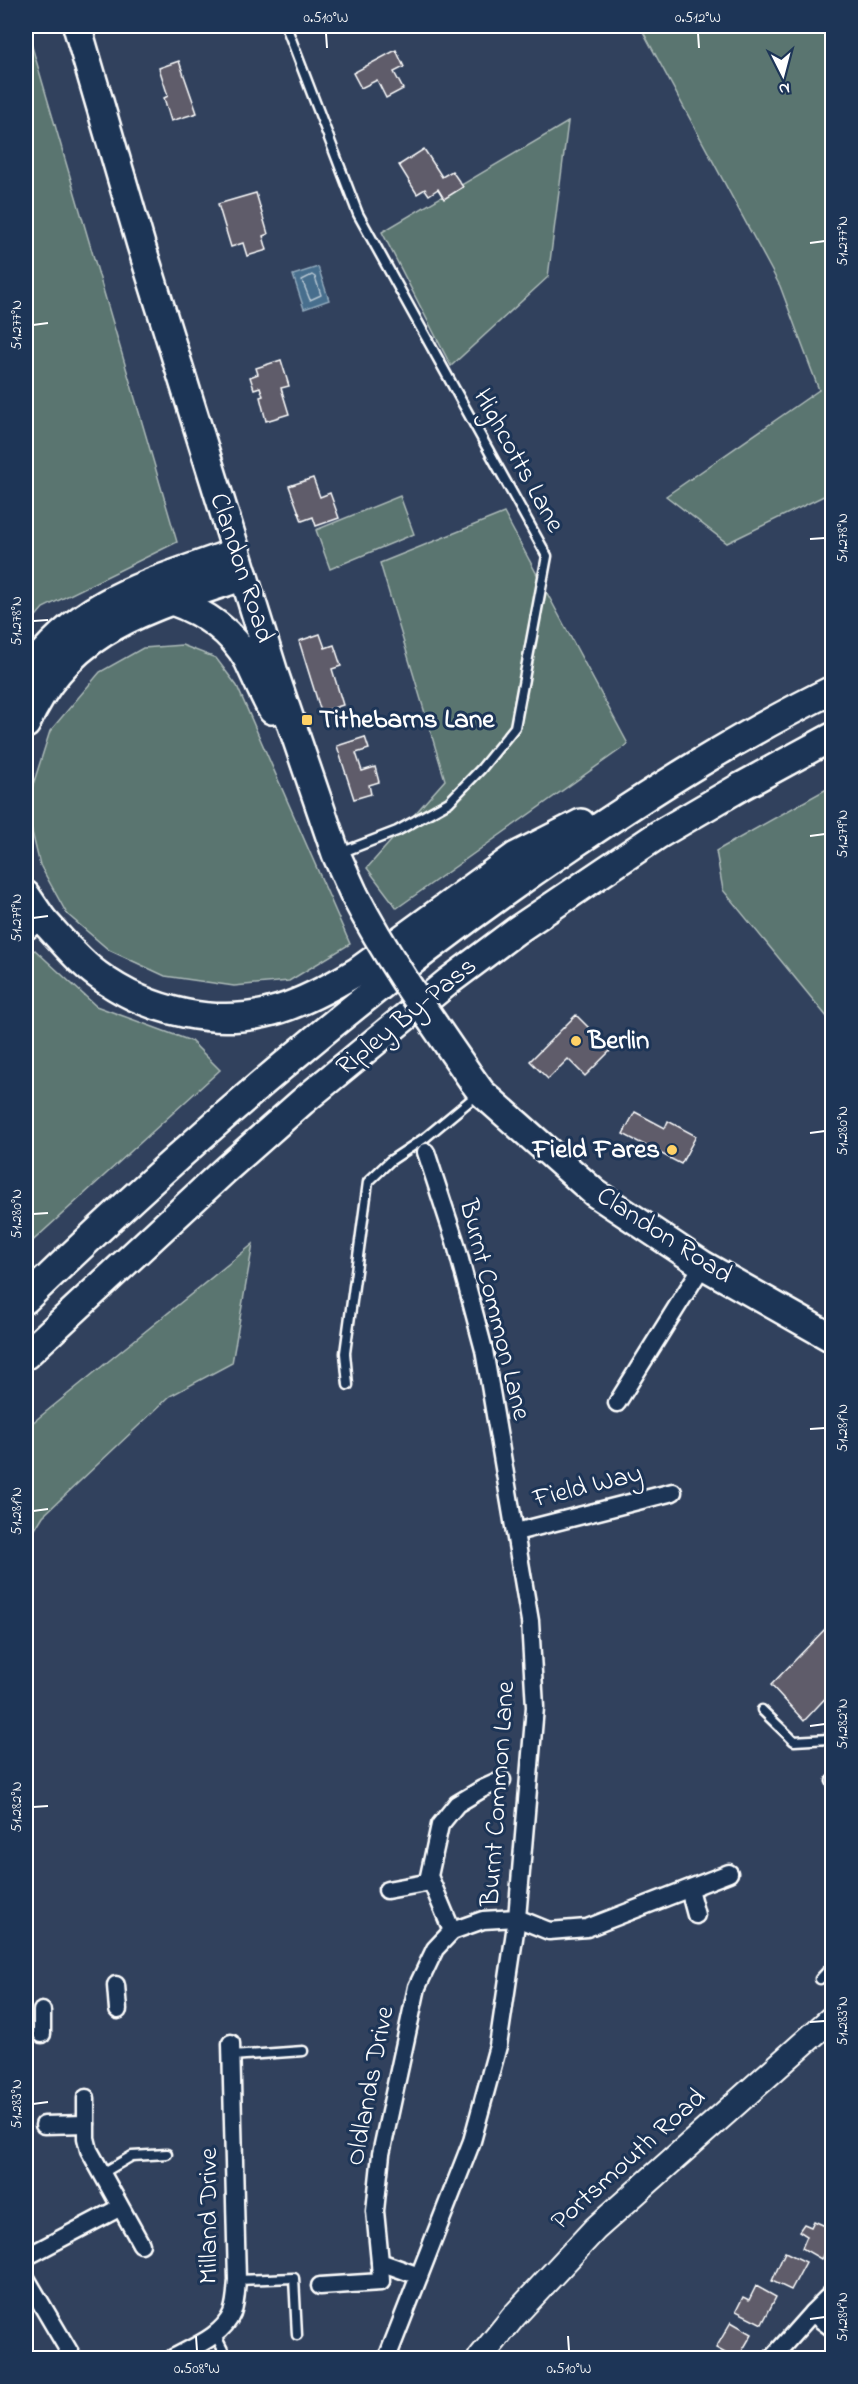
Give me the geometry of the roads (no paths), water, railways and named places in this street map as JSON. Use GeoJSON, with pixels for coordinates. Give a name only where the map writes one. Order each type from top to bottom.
{"type":"FeatureCollection","features":[{"type":"Feature","properties":{"kind":"main road","name":"Clandon Road"},"geometry":{"type":"LineString","coordinates":[[77,26],[141,245],[304,763],[336,854],[376,938],[477,1087],[595,1193],[703,1265],[832,1338]]}},
{"type":"Feature","properties":{"kind":"main road"},"geometry":{"type":"LineString","coordinates":[[26,724],[36,700],[62,664],[93,638],[128,618],[172,601],[240,564]]}},
{"type":"Feature","properties":{"kind":"main road"},"geometry":{"type":"LineString","coordinates":[[26,675],[36,660],[60,636],[87,613],[119,595],[240,564]]}},
{"type":"Feature","properties":{"kind":"main road"},"geometry":{"type":"LineString","coordinates":[[172,601],[193,608],[214,621],[231,637],[247,658],[265,698],[304,763]]}},
{"type":"Feature","properties":{"kind":"main road","name":"Ripley By-Pass"},"geometry":{"type":"LineString","coordinates":[[26,1299],[196,1139],[362,999],[496,897],[638,800],[722,749],[832,690]]}},
{"type":"Feature","properties":{"kind":"main road","name":"Ripley By-Pass"},"geometry":{"type":"LineString","coordinates":[[26,1354],[67,1314],[294,1109],[449,981],[517,930],[658,836],[742,786],[832,737]]}},
{"type":"Feature","properties":{"kind":"main road"},"geometry":{"type":"LineString","coordinates":[[26,895],[34,926],[126,993],[162,1008],[202,1017],[230,1018],[279,1010],[333,986],[358,971],[516,856],[569,827],[638,800]]}},
{"type":"Feature","properties":{"kind":"main road","name":"Portsmouth Road"},"geometry":{"type":"LineString","coordinates":[[480,2358],[514,2316],[595,2229],[832,2018]]}},
{"type":"Feature","properties":{"kind":"street","name":"Burnt Common Lane"},"geometry":{"type":"LineString","coordinates":[[387,2358],[472,2141],[498,2046],[517,1918],[535,1707],[530,1621],[484,1350],[426,1145]]}},
{"type":"Feature","properties":{"kind":"street"},"geometry":{"type":"LineString","coordinates":[[617,1403],[703,1265]]}},
{"type":"Feature","properties":{"kind":"street","name":"Field Way"},"geometry":{"type":"LineString","coordinates":[[516,1532],[673,1492]]}},
{"type":"Feature","properties":{"kind":"street"},"geometry":{"type":"LineString","coordinates":[[452,1931],[429,1876],[440,1825],[457,1804],[502,1780]]}},
{"type":"Feature","properties":{"kind":"street"},"geometry":{"type":"LineString","coordinates":[[517,1918],[549,1931],[586,1928],[729,1873]]}},
{"type":"Feature","properties":{"kind":"street"},"geometry":{"type":"LineString","coordinates":[[387,1890],[431,1882]]}},
{"type":"Feature","properties":{"kind":"street"},"geometry":{"type":"LineString","coordinates":[[689,1888],[696,1915]]}},
{"type":"Feature","properties":{"kind":"street","name":"Oldlands Drive"},"geometry":{"type":"LineString","coordinates":[[320,2286],[381,2282],[375,2211],[381,2154],[417,1987],[426,1965],[435,1949],[452,1931],[483,1920],[517,1918]]}},
{"type":"Feature","properties":{"kind":"street"},"geometry":{"type":"LineString","coordinates":[[116,1985],[118,2010]]}},
{"type":"Feature","properties":{"kind":"street"},"geometry":{"type":"LineString","coordinates":[[42,2011],[42,2034]]}},
{"type":"Feature","properties":{"kind":"street","name":"Milland Drive"},"geometry":{"type":"LineString","coordinates":[[173,2358],[215,2334],[232,2313],[237,2280],[231,2049]]}},
{"type":"Feature","properties":{"kind":"street"},"geometry":{"type":"LineString","coordinates":[[86,2098],[89,2150],[119,2208],[141,2244]]}},
{"type":"Feature","properties":{"kind":"street"},"geometry":{"type":"LineString","coordinates":[[44,2125],[86,2124]]}},
{"type":"Feature","properties":{"kind":"street"},"geometry":{"type":"LineString","coordinates":[[26,2257],[119,2208]]}},
{"type":"Feature","properties":{"kind":"street"},"geometry":{"type":"LineString","coordinates":[[380,2262],[419,2276]]}},
{"type":"Feature","properties":{"kind":"street"},"geometry":{"type":"LineString","coordinates":[[26,2278],[73,2358]]}},
{"type":"Feature","properties":{"kind":"street"},"geometry":{"type":"LineString","coordinates":[[772,2358],[832,2293]]}},
{"type":"Feature","properties":{"kind":"street"},"geometry":{"type":"LineString","coordinates":[[812,2313],[832,2328]]}},
{"type":"Feature","properties":{"kind":"lane","name":"Highcotts Lane"},"geometry":{"type":"LineString","coordinates":[[286,26],[358,214],[547,556],[515,726],[481,769],[449,802],[398,831],[336,854]]}},
{"type":"Feature","properties":{"kind":"lane"},"geometry":{"type":"LineString","coordinates":[[348,1385],[345,1353],[368,1182],[390,1161],[426,1145],[477,1087]]}},
{"type":"Feature","properties":{"kind":"lane"},"geometry":{"type":"LineString","coordinates":[[762,1710],[794,1741],[829,1739],[832,1736]]}},
{"type":"Feature","properties":{"kind":"lane"},"geometry":{"type":"LineString","coordinates":[[820,1979],[832,1966]]}},
{"type":"Feature","properties":{"kind":"lane"},"geometry":{"type":"LineString","coordinates":[[231,2049],[303,2051]]}},
{"type":"Feature","properties":{"kind":"lane"},"geometry":{"type":"LineString","coordinates":[[101,2174],[132,2156],[167,2154]]}},
{"type":"Feature","properties":{"kind":"lane"},"geometry":{"type":"LineString","coordinates":[[237,2280],[294,2278],[297,2334]]}},
{"type":"Feature","properties":{"kind":"lane"},"geometry":{"type":"LineString","coordinates":[[215,2334],[228,2358]]}},
{"type":"Feature","properties":{"kind":"water"},"geometry":{"type":"Polygon","coordinates":[[[318,267],[329,300],[304,309],[293,275],[318,267]]]}},
{"type":"Feature","properties":{"kind":"place","name":"Tithebarns Lane"},"geometry":{"type":"Point","coordinates":[307,720]}},
{"type":"Feature","properties":{"kind":"place","name":"Berlin"},"geometry":{"type":"Point","coordinates":[576,1041]}},
{"type":"Feature","properties":{"kind":"place","name":"Field Fares"},"geometry":{"type":"Point","coordinates":[672,1150]}}]}
